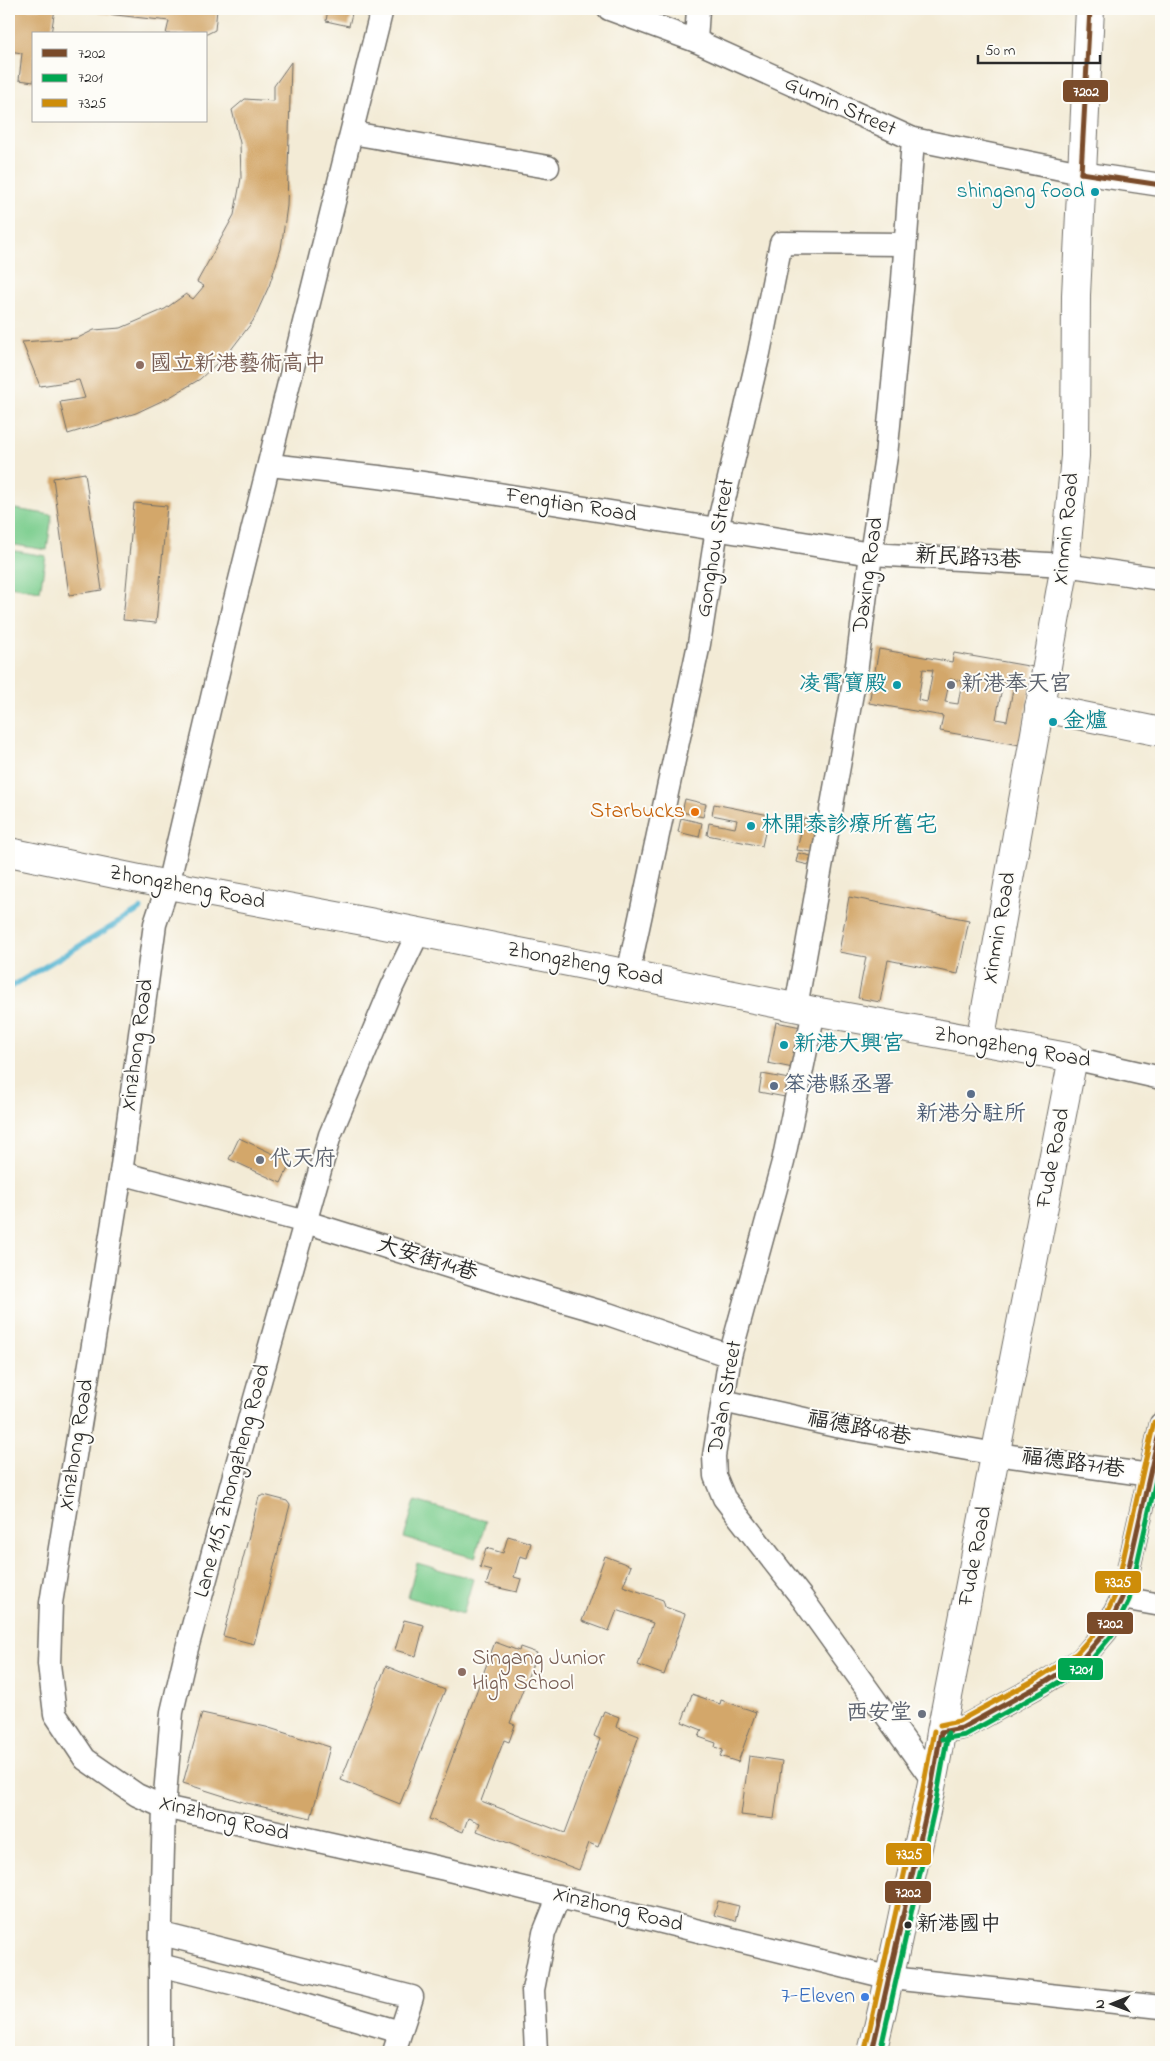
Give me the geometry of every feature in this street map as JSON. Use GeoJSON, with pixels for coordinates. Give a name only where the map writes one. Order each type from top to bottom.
{"type":"FeatureCollection","features":[{"type":"Feature","properties":{"kind":"main road","name":"Xinmin Road"},"geometry":{"type":"LineString","coordinates":[[980,1042],[1065,565],[1075,456],[1076,295],[1090,9]]}},
{"type":"Feature","properties":{"kind":"main road"},"geometry":{"type":"LineString","coordinates":[[1039,707],[1161,732]]}},
{"type":"Feature","properties":{"kind":"main road","name":"Zhongzheng Road"},"geometry":{"type":"LineString","coordinates":[[9,852],[168,885],[805,1009],[1073,1058]]}},
{"type":"Feature","properties":{"kind":"main road","name":"Fude Road"},"geometry":{"type":"LineString","coordinates":[[872,2052],[891,1978],[911,1878],[934,1782],[941,1732],[1073,1058]]}},
{"type":"Feature","properties":{"kind":"street","name":"Xinzhong Road"},"geometry":{"type":"LineString","coordinates":[[382,9],[234,604],[168,885],[155,924],[121,1173],[51,1603],[49,1664],[55,1714],[85,1759],[137,1795],[164,1808],[445,1868],[891,1978],[1161,2007]]}},
{"type":"Feature","properties":{"kind":"street","name":"Gumin Street"},"geometry":{"type":"LineString","coordinates":[[609,9],[696,41],[913,139],[1081,172],[1161,185]]}},
{"type":"Feature","properties":{"kind":"street"},"geometry":{"type":"LineString","coordinates":[[696,41],[698,9]]}},
{"type":"Feature","properties":{"kind":"street"},"geometry":{"type":"LineString","coordinates":[[352,134],[548,167]]}},
{"type":"Feature","properties":{"kind":"street","name":"Daxing Road"},"geometry":{"type":"LineString","coordinates":[[805,1009],[857,666],[886,456],[913,139]]}},
{"type":"Feature","properties":{"kind":"street","name":"Gonghou Street"},"geometry":{"type":"LineString","coordinates":[[628,974],[699,644],[716,529],[759,353],[782,243],[905,244]]}},
{"type":"Feature","properties":{"kind":"street","name":"Fengtian Road"},"geometry":{"type":"LineString","coordinates":[[270,465],[473,490],[871,554]]}},
{"type":"Feature","properties":{"kind":"street","name":"新民路73巷"},"geometry":{"type":"LineString","coordinates":[[871,554],[1065,565],[1161,579]]}},
{"type":"Feature","properties":{"kind":"street","name":"Lane 115, Zhongzheng Road"},"geometry":{"type":"LineString","coordinates":[[160,2052],[164,1808],[172,1712],[185,1657],[255,1400],[330,1135],[392,987],[418,933]]}},
{"type":"Feature","properties":{"kind":"street","name":"Da'an Street"},"geometry":{"type":"LineString","coordinates":[[805,1009],[783,1162],[730,1356],[714,1456],[716,1476],[724,1498],[802,1598],[934,1782]]}},
{"type":"Feature","properties":{"kind":"street","name":"Zhongzheng Road"},"geometry":{"type":"LineString","coordinates":[[1073,1058],[1161,1078]]}},
{"type":"Feature","properties":{"kind":"street","name":"大安街14巷"},"geometry":{"type":"LineString","coordinates":[[121,1173],[306,1222],[608,1314],[730,1356]]}},
{"type":"Feature","properties":{"kind":"street","name":"福德路48巷"},"geometry":{"type":"LineString","coordinates":[[722,1401],[836,1426],[996,1454]]}},
{"type":"Feature","properties":{"kind":"street"},"geometry":{"type":"LineString","coordinates":[[941,1732],[962,1728],[1042,1684],[1082,1659],[1106,1631],[1122,1598],[1161,1424]]}},
{"type":"Feature","properties":{"kind":"street","name":"福德路71巷"},"geometry":{"type":"LineString","coordinates":[[996,1454],[1150,1475]]}},
{"type":"Feature","properties":{"kind":"street"},"geometry":{"type":"LineString","coordinates":[[1122,1598],[1161,1605]]}},
{"type":"Feature","properties":{"kind":"street"},"geometry":{"type":"LineString","coordinates":[[536,2052],[533,1990],[544,1933],[559,1896]]}},
{"type":"Feature","properties":{"kind":"street"},"geometry":{"type":"LineString","coordinates":[[160,1965],[247,1987],[397,2047],[412,1997],[162,1934]]}},
{"type":"Feature","properties":{"kind":"green space"},"geometry":{"type":"Polygon","coordinates":[[[9,508],[52,515],[47,550],[9,544],[9,508]]]}},
{"type":"Feature","properties":{"kind":"green space"},"geometry":{"type":"Polygon","coordinates":[[[9,550],[46,556],[40,591],[9,586],[9,550]]]}},
{"type":"Feature","properties":{"kind":"green space"},"geometry":{"type":"Polygon","coordinates":[[[415,1501],[486,1521],[475,1558],[404,1538],[415,1501]]]}},
{"type":"Feature","properties":{"kind":"green space"},"geometry":{"type":"Polygon","coordinates":[[[417,1563],[473,1579],[463,1614],[408,1597],[417,1563]]]}},
{"type":"Feature","properties":{"kind":"building"},"geometry":{"type":"Polygon","coordinates":[[[9,9],[55,9],[51,32],[32,32],[32,82],[19,80],[22,53],[9,51],[9,9]]]}},
{"type":"Feature","properties":{"kind":"building"},"geometry":{"type":"Polygon","coordinates":[[[98,9],[217,9],[215,30],[208,34],[166,32],[169,21],[98,13],[98,9]]]}},
{"type":"Feature","properties":{"kind":"building"},"geometry":{"type":"Polygon","coordinates":[[[328,9],[353,9],[349,26],[326,21],[328,9]]]}},
{"type":"Feature","properties":{"kind":"building"},"geometry":{"type":"Polygon","coordinates":[[[291,62],[287,206],[281,249],[269,286],[253,321],[230,351],[200,379],[170,397],[136,413],[68,434],[60,402],[85,398],[79,380],[40,386],[22,342],[78,338],[94,330],[121,328],[165,309],[186,294],[193,299],[204,286],[197,282],[234,215],[241,178],[240,143],[232,110],[245,99],[274,101],[274,86],[291,62]]]}},
{"type":"Feature","properties":{"kind":"building"},"geometry":{"type":"Polygon","coordinates":[[[85,473],[102,590],[69,595],[53,478],[85,473]]]}},
{"type":"Feature","properties":{"kind":"building"},"geometry":{"type":"Polygon","coordinates":[[[134,503],[167,506],[156,623],[123,620],[134,503]]]}},
{"type":"Feature","properties":{"kind":"building","name":"新港奉天宮"},"geometry":{"type":"Polygon","coordinates":[[[879,649],[952,662],[954,653],[1034,667],[1020,745],[940,731],[943,716],[869,703],[879,649]],[[923,669],[918,700],[927,702],[933,670],[923,669]],[[950,679],[945,702],[958,704],[962,681],[950,679]],[[1003,682],[996,719],[1007,721],[1014,684],[1003,682]]]}},
{"type":"Feature","properties":{"kind":"building"},"geometry":{"type":"Polygon","coordinates":[[[685,799],[706,804],[703,817],[682,812],[685,799]]]}},
{"type":"Feature","properties":{"kind":"building","name":"林開泰診療所舊宅"},"geometry":{"type":"Polygon","coordinates":[[[714,804],[769,815],[762,846],[707,835],[709,823],[735,828],[737,820],[712,815],[714,804]]]}},
{"type":"Feature","properties":{"kind":"building"},"geometry":{"type":"Polygon","coordinates":[[[681,818],[702,823],[699,837],[678,832],[681,818]]]}},
{"type":"Feature","properties":{"kind":"building"},"geometry":{"type":"Polygon","coordinates":[[[804,818],[818,821],[812,852],[797,850],[804,818]]]}},
{"type":"Feature","properties":{"kind":"building"},"geometry":{"type":"Polygon","coordinates":[[[798,853],[811,856],[809,865],[796,862],[798,853]]]}},
{"type":"Feature","properties":{"kind":"building"},"geometry":{"type":"Polygon","coordinates":[[[849,897],[969,920],[958,974],[888,960],[880,1002],[858,998],[866,957],[839,952],[849,897]]]}},
{"type":"Feature","properties":{"kind":"building","name":"新港大興宮"},"geometry":{"type":"Polygon","coordinates":[[[776,1022],[801,1027],[793,1068],[768,1063],[776,1022]]]}},
{"type":"Feature","properties":{"kind":"building","name":"笨港縣丞署"},"geometry":{"type":"Polygon","coordinates":[[[762,1074],[789,1079],[785,1097],[759,1092],[762,1074]]]}},
{"type":"Feature","properties":{"kind":"building","name":"代天府"},"geometry":{"type":"Polygon","coordinates":[[[239,1138],[291,1162],[281,1183],[229,1159],[239,1138]]]}},
{"type":"Feature","properties":{"kind":"building"},"geometry":{"type":"Polygon","coordinates":[[[264,1495],[287,1501],[290,1505],[254,1644],[223,1636],[259,1497],[264,1495]]]}},
{"type":"Feature","properties":{"kind":"building"},"geometry":{"type":"Polygon","coordinates":[[[508,1536],[531,1543],[527,1558],[520,1556],[514,1577],[521,1579],[517,1592],[486,1585],[491,1570],[480,1567],[486,1548],[503,1553],[508,1536]]]}},
{"type":"Feature","properties":{"kind":"building"},"geometry":{"type":"Polygon","coordinates":[[[605,1556],[631,1566],[623,1586],[663,1600],[665,1607],[685,1614],[664,1675],[638,1665],[653,1623],[617,1610],[609,1631],[582,1621],[605,1556]]]}},
{"type":"Feature","properties":{"kind":"building"},"geometry":{"type":"Polygon","coordinates":[[[404,1620],[424,1625],[416,1656],[395,1650],[404,1620]]]}},
{"type":"Feature","properties":{"kind":"building"},"geometry":{"type":"Polygon","coordinates":[[[495,1642],[519,1651],[520,1647],[537,1653],[510,1723],[515,1725],[509,1742],[504,1740],[481,1801],[565,1833],[600,1739],[594,1736],[604,1711],[619,1717],[616,1727],[639,1736],[598,1847],[589,1843],[579,1870],[477,1831],[480,1823],[468,1818],[463,1832],[429,1819],[495,1642]]]}},
{"type":"Feature","properties":{"kind":"building"},"geometry":{"type":"Polygon","coordinates":[[[386,1666],[445,1690],[400,1804],[341,1780],[386,1666]]]}},
{"type":"Feature","properties":{"kind":"building"},"geometry":{"type":"Polygon","coordinates":[[[692,1694],[720,1704],[721,1700],[756,1712],[738,1762],[720,1756],[723,1750],[715,1747],[716,1743],[699,1737],[702,1730],[682,1722],[692,1694]]]}},
{"type":"Feature","properties":{"kind":"building"},"geometry":{"type":"Polygon","coordinates":[[[202,1713],[266,1727],[330,1747],[311,1818],[246,1803],[183,1783],[202,1713]]]}},
{"type":"Feature","properties":{"kind":"building"},"geometry":{"type":"Polygon","coordinates":[[[749,1756],[782,1761],[774,1819],[741,1815],[749,1756]]]}},
{"type":"Feature","properties":{"kind":"building"},"geometry":{"type":"Polygon","coordinates":[[[718,1901],[739,1906],[735,1921],[714,1915],[718,1901]]]}},
{"type":"Feature","properties":{"kind":"waterway"},"geometry":{"type":"LineString","coordinates":[[9,988],[141,909]]}},
{"type":"Feature","properties":{"kind":"transit line","name":"7202"},"geometry":{"type":"LineString","coordinates":[[1081,173],[1090,9]]}},
{"type":"Feature","properties":{"kind":"transit line","name":"7202"},"geometry":{"type":"LineString","coordinates":[[1081,173],[1161,185]]}},
{"type":"Feature","properties":{"kind":"transit line","name":"7325"},"geometry":{"type":"LineString","coordinates":[[940,1725],[959,1721],[1038,1678],[1077,1653],[1100,1627],[1115,1596],[1154,1422]]}},
{"type":"Feature","properties":{"kind":"transit line","name":"7202"},"geometry":{"type":"LineString","coordinates":[[941,1732],[962,1728],[1042,1684],[1082,1659],[1106,1631],[1122,1598],[1161,1424]]}},
{"type":"Feature","properties":{"kind":"transit line","name":"7201"},"geometry":{"type":"LineString","coordinates":[[942,1739],[965,1735],[1087,1665],[1112,1635],[1129,1600],[1161,1457]]}},
{"type":"Feature","properties":{"kind":"transit line","name":"7325"},"geometry":{"type":"LineString","coordinates":[[865,2050],[920,1803],[934,1731]]}},
{"type":"Feature","properties":{"kind":"transit line","name":"7202"},"geometry":{"type":"LineString","coordinates":[[872,2052],[928,1805],[941,1732]]}},
{"type":"Feature","properties":{"kind":"transit line","name":"7201"},"geometry":{"type":"LineString","coordinates":[[880,2052],[935,1806],[948,1733]]}},
{"type":"Feature","properties":{"kind":"place","name":"shingang food"},"geometry":{"type":"Point","coordinates":[1095,192]}},
{"type":"Feature","properties":{"kind":"place","name":"國立新港藝術高中"},"geometry":{"type":"Point","coordinates":[140,365]}},
{"type":"Feature","properties":{"kind":"place","name":"凌霄寶殿"},"geometry":{"type":"Point","coordinates":[897,685]}},
{"type":"Feature","properties":{"kind":"place","name":"新港奉天宮"},"geometry":{"type":"Point","coordinates":[951,685]}},
{"type":"Feature","properties":{"kind":"place","name":"金爐"},"geometry":{"type":"Point","coordinates":[1053,722]}},
{"type":"Feature","properties":{"kind":"place","name":"Starbucks"},"geometry":{"type":"Point","coordinates":[695,812]}},
{"type":"Feature","properties":{"kind":"place","name":"林開泰診療所舊宅"},"geometry":{"type":"Point","coordinates":[751,826]}},
{"type":"Feature","properties":{"kind":"place","name":"新港大興宮"},"geometry":{"type":"Point","coordinates":[784,1045]}},
{"type":"Feature","properties":{"kind":"place","name":"笨港縣丞署"},"geometry":{"type":"Point","coordinates":[774,1086]}},
{"type":"Feature","properties":{"kind":"place","name":"新港分駐所"},"geometry":{"type":"Point","coordinates":[971,1094]}},
{"type":"Feature","properties":{"kind":"place","name":"代天府"},"geometry":{"type":"Point","coordinates":[260,1160]}},
{"type":"Feature","properties":{"kind":"place","name":"Singang Junior High School"},"geometry":{"type":"Point","coordinates":[462,1672]}},
{"type":"Feature","properties":{"kind":"place","name":"西安堂"},"geometry":{"type":"Point","coordinates":[922,1714]}},
{"type":"Feature","properties":{"kind":"place","name":"新港國中"},"geometry":{"type":"Point","coordinates":[908,1925]}},
{"type":"Feature","properties":{"kind":"place","name":"7-Eleven"},"geometry":{"type":"Point","coordinates":[865,1997]}}]}
